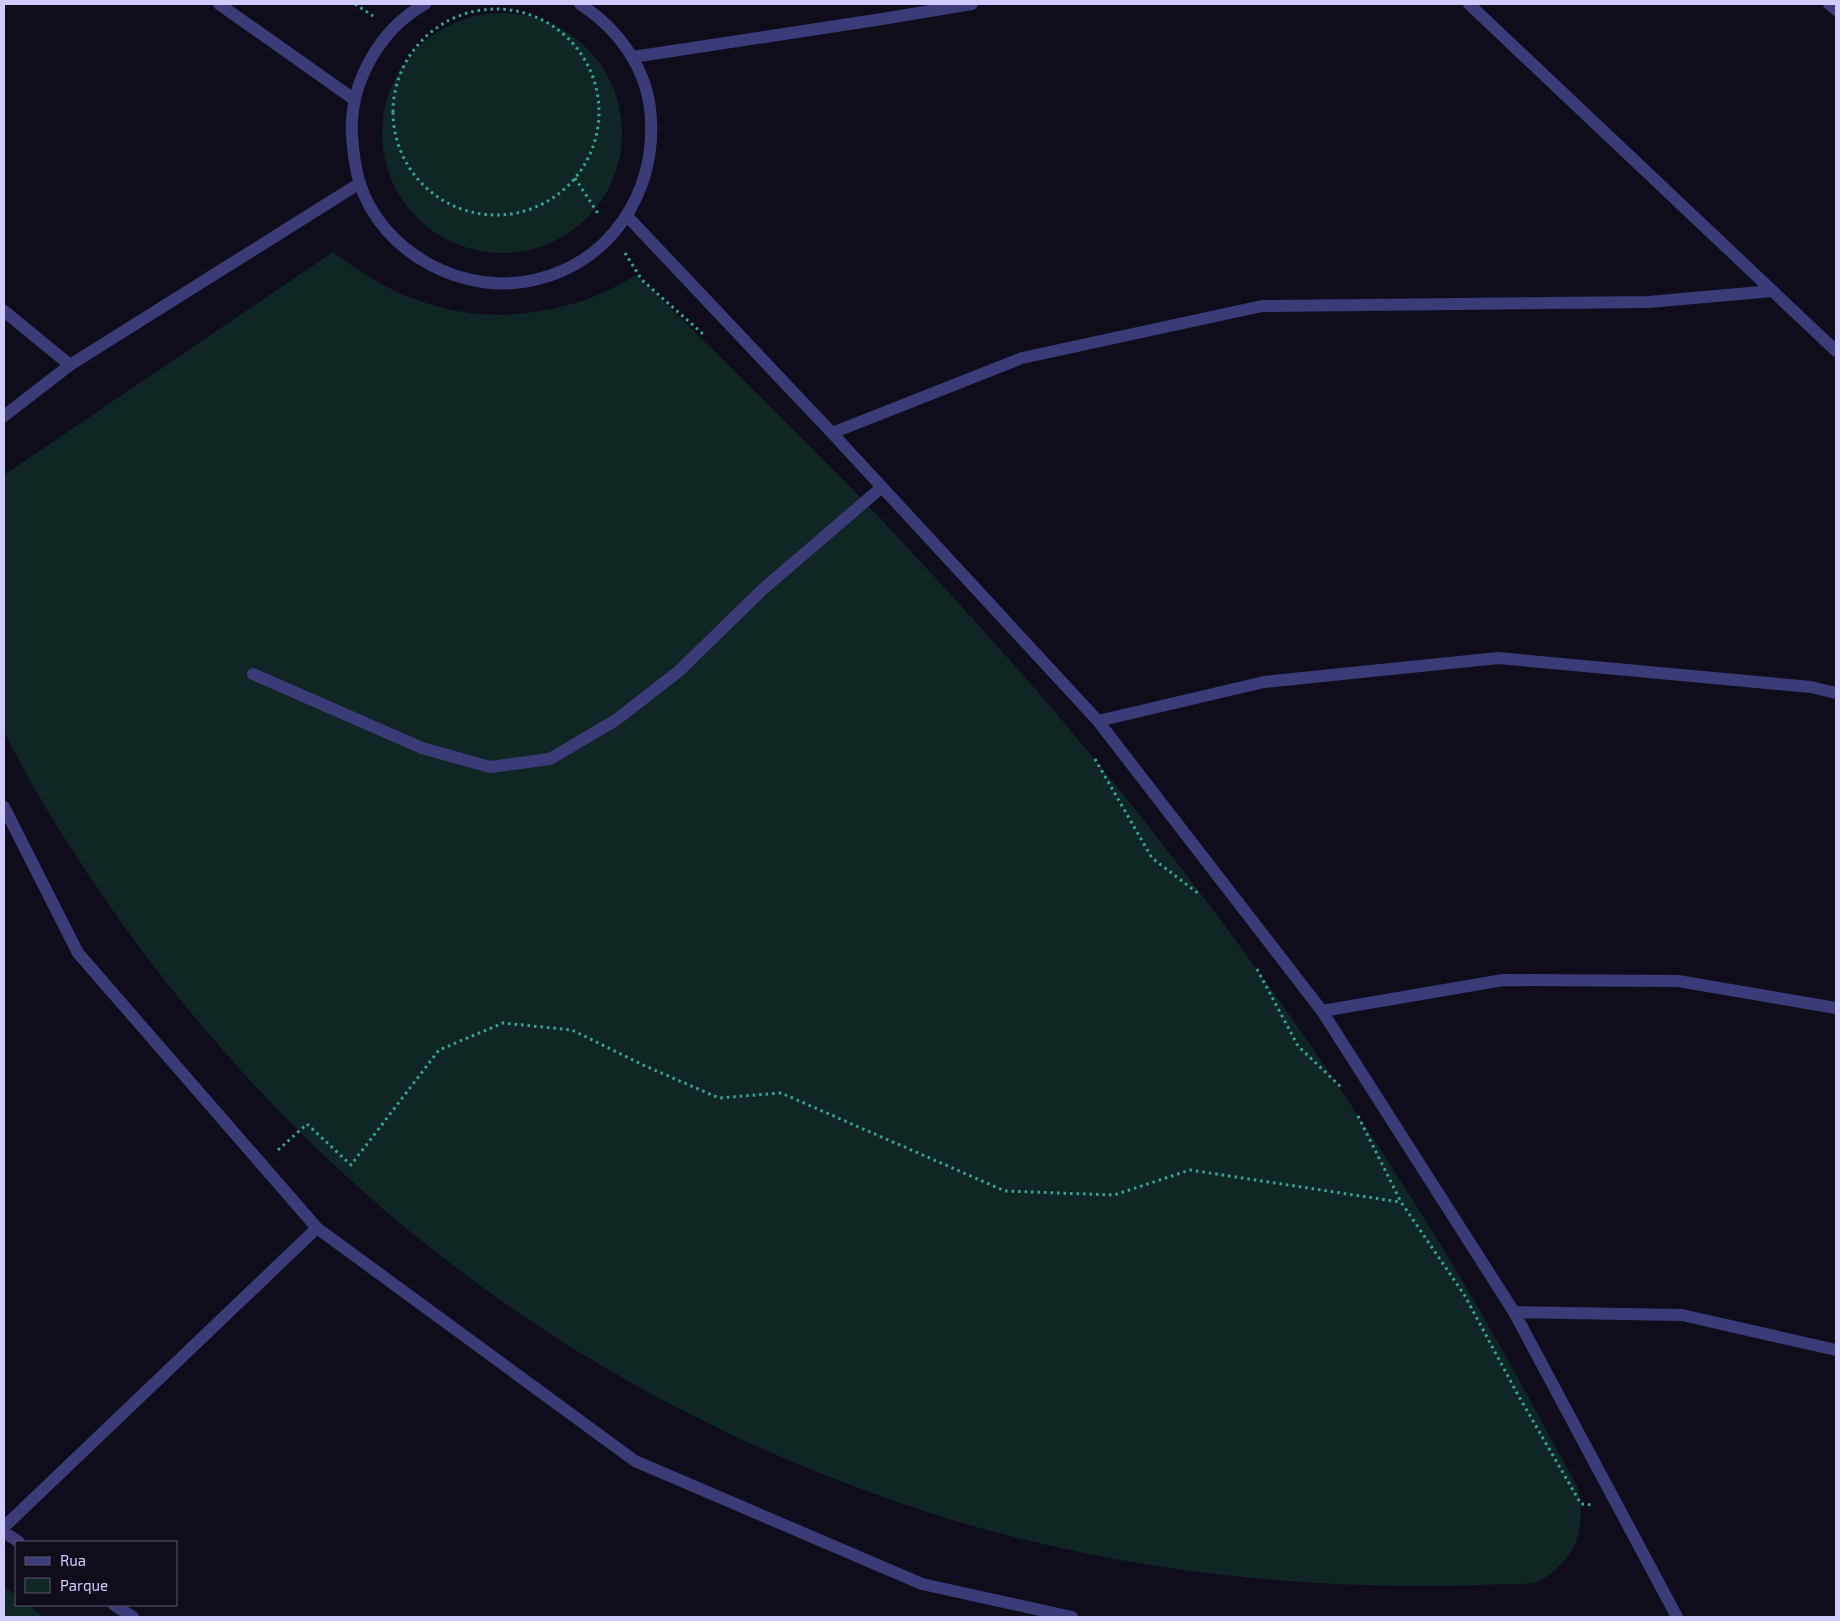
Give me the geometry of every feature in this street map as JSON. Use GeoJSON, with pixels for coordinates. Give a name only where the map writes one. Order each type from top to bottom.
{"type":"FeatureCollection","features":[{"type":"Feature","properties":{"kind":"street"},"geometry":{"type":"LineString","coordinates":[[219,4],[355,100]]}},
{"type":"Feature","properties":{"kind":"street"},"geometry":{"type":"LineString","coordinates":[[425,4],[415,9],[392,30],[377,49],[364,74],[355,100],[352,128],[353,156],[360,183],[371,208],[387,231],[407,250],[430,266],[447,273],[483,282],[511,283],[538,279],[564,270],[588,256],[612,234],[627,216],[640,191],[649,165],[652,137],[651,109],[644,82],[633,57],[610,28],[597,15],[580,4]]}},
{"type":"Feature","properties":{"kind":"street"},"geometry":{"type":"LineString","coordinates":[[633,57],[882,20],[972,4]]}},
{"type":"Feature","properties":{"kind":"street"},"geometry":{"type":"LineString","coordinates":[[1469,4],[1836,351]]}},
{"type":"Feature","properties":{"kind":"street"},"geometry":{"type":"LineString","coordinates":[[1829,4],[1836,10]]}},
{"type":"Feature","properties":{"kind":"street"},"geometry":{"type":"LineString","coordinates":[[4,416],[70,364],[360,183]]}},
{"type":"Feature","properties":{"kind":"street"},"geometry":{"type":"LineString","coordinates":[[627,216],[832,433],[1098,721],[1322,1011],[1514,1312],[1677,1617]]}},
{"type":"Feature","properties":{"kind":"street"},"geometry":{"type":"LineString","coordinates":[[832,433],[1022,358],[1262,306],[1649,302],[1772,291]]}},
{"type":"Feature","properties":{"kind":"street"},"geometry":{"type":"LineString","coordinates":[[4,311],[70,364]]}},
{"type":"Feature","properties":{"kind":"street"},"geometry":{"type":"LineString","coordinates":[[253,674],[422,748],[490,767],[550,759],[616,720],[679,671],[762,590],[882,487]]}},
{"type":"Feature","properties":{"kind":"street"},"geometry":{"type":"LineString","coordinates":[[1098,721],[1264,682],[1498,658],[1811,688],[1836,693]]}},
{"type":"Feature","properties":{"kind":"street"},"geometry":{"type":"LineString","coordinates":[[4,806],[78,953],[317,1228],[634,1461],[922,1584],[1072,1617]]}},
{"type":"Feature","properties":{"kind":"street"},"geometry":{"type":"LineString","coordinates":[[1322,1011],[1503,980],[1678,981],[1836,1008]]}},
{"type":"Feature","properties":{"kind":"street"},"geometry":{"type":"LineString","coordinates":[[4,1527],[317,1228]]}},
{"type":"Feature","properties":{"kind":"street"},"geometry":{"type":"LineString","coordinates":[[1514,1312],[1682,1315],[1836,1350]]}},
{"type":"Feature","properties":{"kind":"street"},"geometry":{"type":"LineString","coordinates":[[4,1532],[18,1541]]}},
{"type":"Feature","properties":{"kind":"street"},"geometry":{"type":"LineString","coordinates":[[116,1606],[133,1617]]}},
{"type":"Feature","properties":{"kind":"path"},"geometry":{"type":"LineString","coordinates":[[508,8],[540,18],[569,38],[589,65],[599,98],[598,132],[586,164],[575,178],[564,191],[535,209],[502,217],[467,213],[436,199],[411,175],[396,144],[392,109],[399,76],[415,46],[442,23],[474,10],[508,8]]}},
{"type":"Feature","properties":{"kind":"path"},"geometry":{"type":"LineString","coordinates":[[575,178],[642,280],[707,338]]}},
{"type":"Feature","properties":{"kind":"path"},"geometry":{"type":"LineString","coordinates":[[1092,755],[1152,858],[1200,894]]}},
{"type":"Feature","properties":{"kind":"path"},"geometry":{"type":"LineString","coordinates":[[1254,964],[1298,1046],[1347,1094]]}},
{"type":"Feature","properties":{"kind":"path"},"geometry":{"type":"LineString","coordinates":[[262,1165],[307,1124],[351,1165],[439,1050],[503,1023],[572,1030],[643,1065],[719,1098],[781,1093],[1004,1191],[1114,1195],[1190,1170],[1401,1202]]}},
{"type":"Feature","properties":{"kind":"path"},"geometry":{"type":"LineString","coordinates":[[1356,1110],[1401,1202],[1465,1296],[1518,1395],[1581,1504],[1619,1508]]}},
{"type":"Feature","properties":{"kind":"green space"},"geometry":{"type":"Polygon","coordinates":[[[490,13],[514,13],[537,18],[559,27],[587,48],[602,66],[613,87],[620,110],[622,133],[620,156],[613,179],[602,200],[587,218],[559,239],[537,248],[514,253],[490,253],[467,248],[445,239],[426,226],[409,209],[396,190],[387,168],[382,145],[382,121],[387,98],[396,76],[409,57],[426,40],[445,27],[467,18],[490,13]]]}},
{"type":"Feature","properties":{"kind":"green space"},"geometry":{"type":"Polygon","coordinates":[[[333,252],[361,272],[389,288],[447,309],[478,314],[541,311],[575,303],[599,294],[637,275],[803,439],[908,548],[1055,712],[1163,844],[1314,1050],[1408,1193],[1485,1320],[1578,1488],[1581,1510],[1579,1532],[1571,1552],[1556,1569],[1541,1580],[1533,1583],[1455,1586],[1363,1585],[1237,1576],[1113,1559],[1051,1546],[990,1531],[869,1492],[779,1456],[692,1415],[601,1365],[514,1310],[431,1248],[352,1181],[278,1109],[208,1033],[143,952],[67,842],[8,740],[4,726],[3,710],[4,475],[333,252]]]}},
{"type":"Feature","properties":{"kind":"green space"},"geometry":{"type":"Polygon","coordinates":[[[4,1586],[15,1595],[15,1606],[29,1606],[44,1617],[4,1617],[4,1586]]]}}]}
